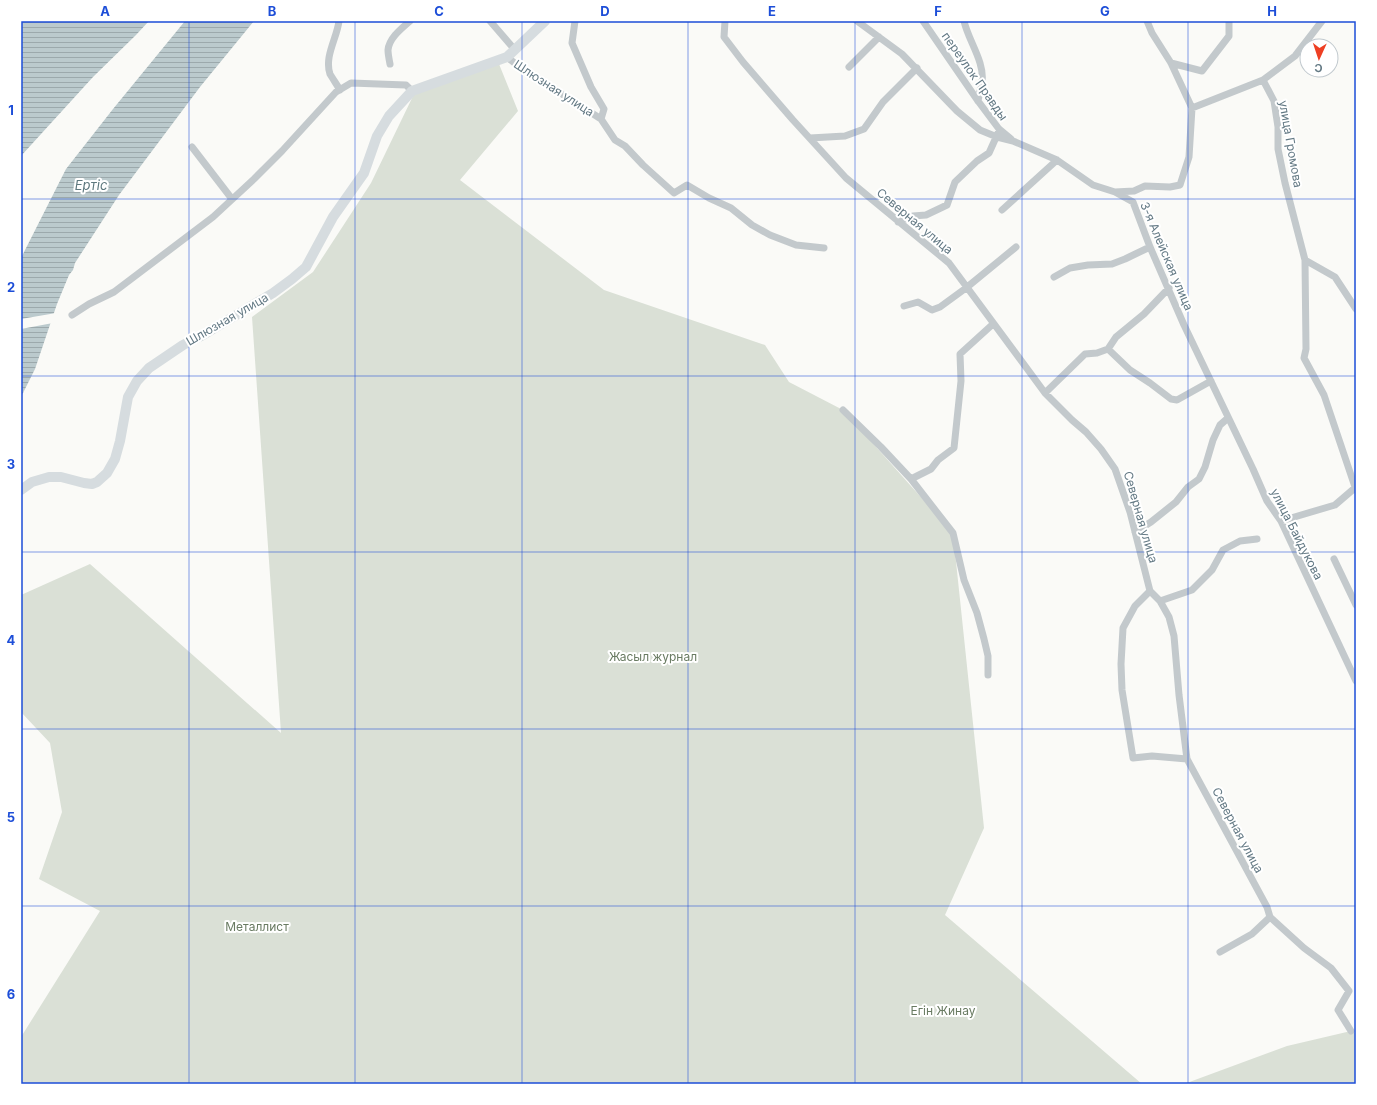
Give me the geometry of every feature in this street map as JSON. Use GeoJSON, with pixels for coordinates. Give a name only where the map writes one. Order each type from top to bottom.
{"type":"FeatureCollection","features":[{"type":"Feature","properties":{"kind":"street"},"geometry":{"type":"LineString","coordinates":[[339,21],[328,66],[330,74],[340,90]]}},
{"type":"Feature","properties":{"kind":"street"},"geometry":{"type":"LineString","coordinates":[[390,64],[388,49],[391,42],[401,28],[410,21]]}},
{"type":"Feature","properties":{"kind":"street","name":"Шлюзная улица"},"geometry":{"type":"LineString","coordinates":[[490,21],[517,65],[601,119]]}},
{"type":"Feature","properties":{"kind":"street","name":"Шлюзная улица"},"geometry":{"type":"LineString","coordinates":[[21,490],[32,482],[49,477],[61,476],[92,484],[97,482],[107,473],[115,459],[128,397],[137,381],[149,368],[183,345],[203,335],[273,293],[306,267],[333,217],[364,173],[377,136],[389,116],[412,91],[421,86],[511,54],[545,21]]}},
{"type":"Feature","properties":{"kind":"street"},"geometry":{"type":"LineString","coordinates":[[576,21],[572,43],[591,87],[604,109],[601,119],[615,140],[625,146],[642,165],[674,193],[687,185],[709,198],[731,208],[752,225],[770,235],[796,245],[824,248]]}},
{"type":"Feature","properties":{"kind":"street","name":"Северная улица"},"geometry":{"type":"LineString","coordinates":[[725,21],[724,37],[743,62],[793,120],[846,178],[949,263],[1045,393],[1086,432],[1115,468],[1130,512],[1150,591],[1160,601],[1169,617],[1174,636],[1179,696],[1187,759],[1267,907],[1270,916],[1304,948],[1331,968],[1348,991],[1338,1010],[1351,1031]]}},
{"type":"Feature","properties":{"kind":"street"},"geometry":{"type":"LineString","coordinates":[[856,21],[902,54],[957,111],[980,130],[1012,141],[1058,160],[1093,185],[1115,192]]}},
{"type":"Feature","properties":{"kind":"street","name":"переулок Правды"},"geometry":{"type":"LineString","coordinates":[[923,21],[978,101],[1000,129],[1012,141]]}},
{"type":"Feature","properties":{"kind":"street"},"geometry":{"type":"LineString","coordinates":[[964,21],[966,33],[979,60],[982,80],[978,101]]}},
{"type":"Feature","properties":{"kind":"street"},"geometry":{"type":"LineString","coordinates":[[1147,21],[1152,33],[1171,63],[1192,108],[1263,80],[1294,56],[1322,21]]}},
{"type":"Feature","properties":{"kind":"street"},"geometry":{"type":"LineString","coordinates":[[1171,63],[1202,71],[1229,36],[1229,21]]}},
{"type":"Feature","properties":{"kind":"street"},"geometry":{"type":"LineString","coordinates":[[849,67],[879,37]]}},
{"type":"Feature","properties":{"kind":"street"},"geometry":{"type":"LineString","coordinates":[[810,138],[844,136],[864,129],[883,102],[917,68]]}},
{"type":"Feature","properties":{"kind":"street","name":"улица Громова"},"geometry":{"type":"LineString","coordinates":[[1263,80],[1274,101],[1278,127],[1278,149],[1285,183],[1305,260],[1306,349],[1304,358],[1324,395],[1356,488]]}},
{"type":"Feature","properties":{"kind":"street"},"geometry":{"type":"LineString","coordinates":[[72,315],[114,292],[213,217],[282,152],[336,92],[351,83],[406,85],[412,91]]}},
{"type":"Feature","properties":{"kind":"street","name":"3-я Алейская улица"},"geometry":{"type":"LineString","coordinates":[[1115,192],[1134,191],[1146,186],[1170,187],[1180,185],[1189,157],[1192,108]]}},
{"type":"Feature","properties":{"kind":"street"},"geometry":{"type":"LineString","coordinates":[[898,222],[913,216],[926,215],[947,205],[955,182],[977,161],[989,153],[1000,129]]}},
{"type":"Feature","properties":{"kind":"street"},"geometry":{"type":"LineString","coordinates":[[192,147],[232,199]]}},
{"type":"Feature","properties":{"kind":"street"},"geometry":{"type":"LineString","coordinates":[[1002,210],[1058,160]]}},
{"type":"Feature","properties":{"kind":"street","name":"3-я Алейская улица"},"geometry":{"type":"LineString","coordinates":[[1115,192],[1134,202],[1150,247],[1184,325],[1211,381]]}},
{"type":"Feature","properties":{"kind":"street"},"geometry":{"type":"LineString","coordinates":[[904,306],[918,302],[932,310],[940,307],[1016,247]]}},
{"type":"Feature","properties":{"kind":"street"},"geometry":{"type":"LineString","coordinates":[[1054,276],[1070,268],[1088,265],[1112,264],[1150,247]]}},
{"type":"Feature","properties":{"kind":"street"},"geometry":{"type":"LineString","coordinates":[[1305,260],[1335,277],[1356,309]]}},
{"type":"Feature","properties":{"kind":"street"},"geometry":{"type":"LineString","coordinates":[[1045,393],[1085,354],[1097,353],[1108,349],[1116,338],[1144,314],[1169,288]]}},
{"type":"Feature","properties":{"kind":"street"},"geometry":{"type":"LineString","coordinates":[[910,479],[931,470],[938,460],[954,448],[961,381],[960,354],[993,324]]}},
{"type":"Feature","properties":{"kind":"street"},"geometry":{"type":"LineString","coordinates":[[1108,349],[1130,370],[1171,398],[1177,400],[1211,381]]}},
{"type":"Feature","properties":{"kind":"street","name":"улица Байдукова"},"geometry":{"type":"LineString","coordinates":[[1211,381],[1267,501],[1281,521],[1356,681]]}},
{"type":"Feature","properties":{"kind":"street"},"geometry":{"type":"LineString","coordinates":[[843,410],[910,479],[953,533],[964,580],[977,613],[984,639],[988,656],[988,675]]}},
{"type":"Feature","properties":{"kind":"street"},"geometry":{"type":"LineString","coordinates":[[1135,532],[1151,522],[1176,502],[1188,488],[1199,479],[1205,467],[1213,440],[1220,425],[1228,418]]}},
{"type":"Feature","properties":{"kind":"street"},"geometry":{"type":"LineString","coordinates":[[1281,521],[1335,505],[1356,488]]}},
{"type":"Feature","properties":{"kind":"street"},"geometry":{"type":"LineString","coordinates":[[1160,601],[1192,590],[1212,570],[1223,550],[1240,541],[1257,539]]}},
{"type":"Feature","properties":{"kind":"street"},"geometry":{"type":"LineString","coordinates":[[1334,559],[1356,605]]}},
{"type":"Feature","properties":{"kind":"street"},"geometry":{"type":"LineString","coordinates":[[1150,591],[1135,606],[1123,628],[1121,664],[1122,690],[1133,758],[1152,756],[1187,759]]}},
{"type":"Feature","properties":{"kind":"street"},"geometry":{"type":"LineString","coordinates":[[1220,952],[1252,934],[1270,916]]}},
{"type":"Feature","properties":{"kind":"green space","name":"Жасыл журнал"},"geometry":{"type":"Polygon","coordinates":[[[499,64],[518,111],[460,180],[604,290],[765,345],[789,382],[843,410],[953,533],[984,828],[945,915],[1142,1084],[21,1084],[21,1037],[100,911],[39,879],[62,812],[50,743],[21,712],[21,595],[90,564],[281,733],[252,317],[313,272],[371,183],[414,94],[499,64]]]}},
{"type":"Feature","properties":{"kind":"green space"},"geometry":{"type":"Polygon","coordinates":[[[1351,1031],[1356,1034],[1356,1084],[1184,1084],[1287,1046],[1351,1031]]]}},
{"type":"Feature","properties":{"kind":"water"},"geometry":{"type":"Polygon","coordinates":[[[23,21],[149,21],[93,77],[21,156],[21,24],[23,21]]]}},
{"type":"Feature","properties":{"kind":"water","name":"Ертіс"},"geometry":{"type":"Polygon","coordinates":[[[185,21],[254,21],[200,87],[119,195],[75,263],[57,304],[35,369],[21,397],[21,258],[66,169],[185,21]]]}},
{"type":"Feature","properties":{"kind":"pier"},"geometry":{"type":"Polygon","coordinates":[[[56,313],[53,323],[21,329],[21,319],[56,313]]]}},
{"type":"Feature","properties":{"kind":"park label","name":"Металлист"},"geometry":{"type":"Point","coordinates":[257,926]}},
{"type":"Feature","properties":{"kind":"park label","name":"Егін Жинау"},"geometry":{"type":"Point","coordinates":[943,1010]}}]}
